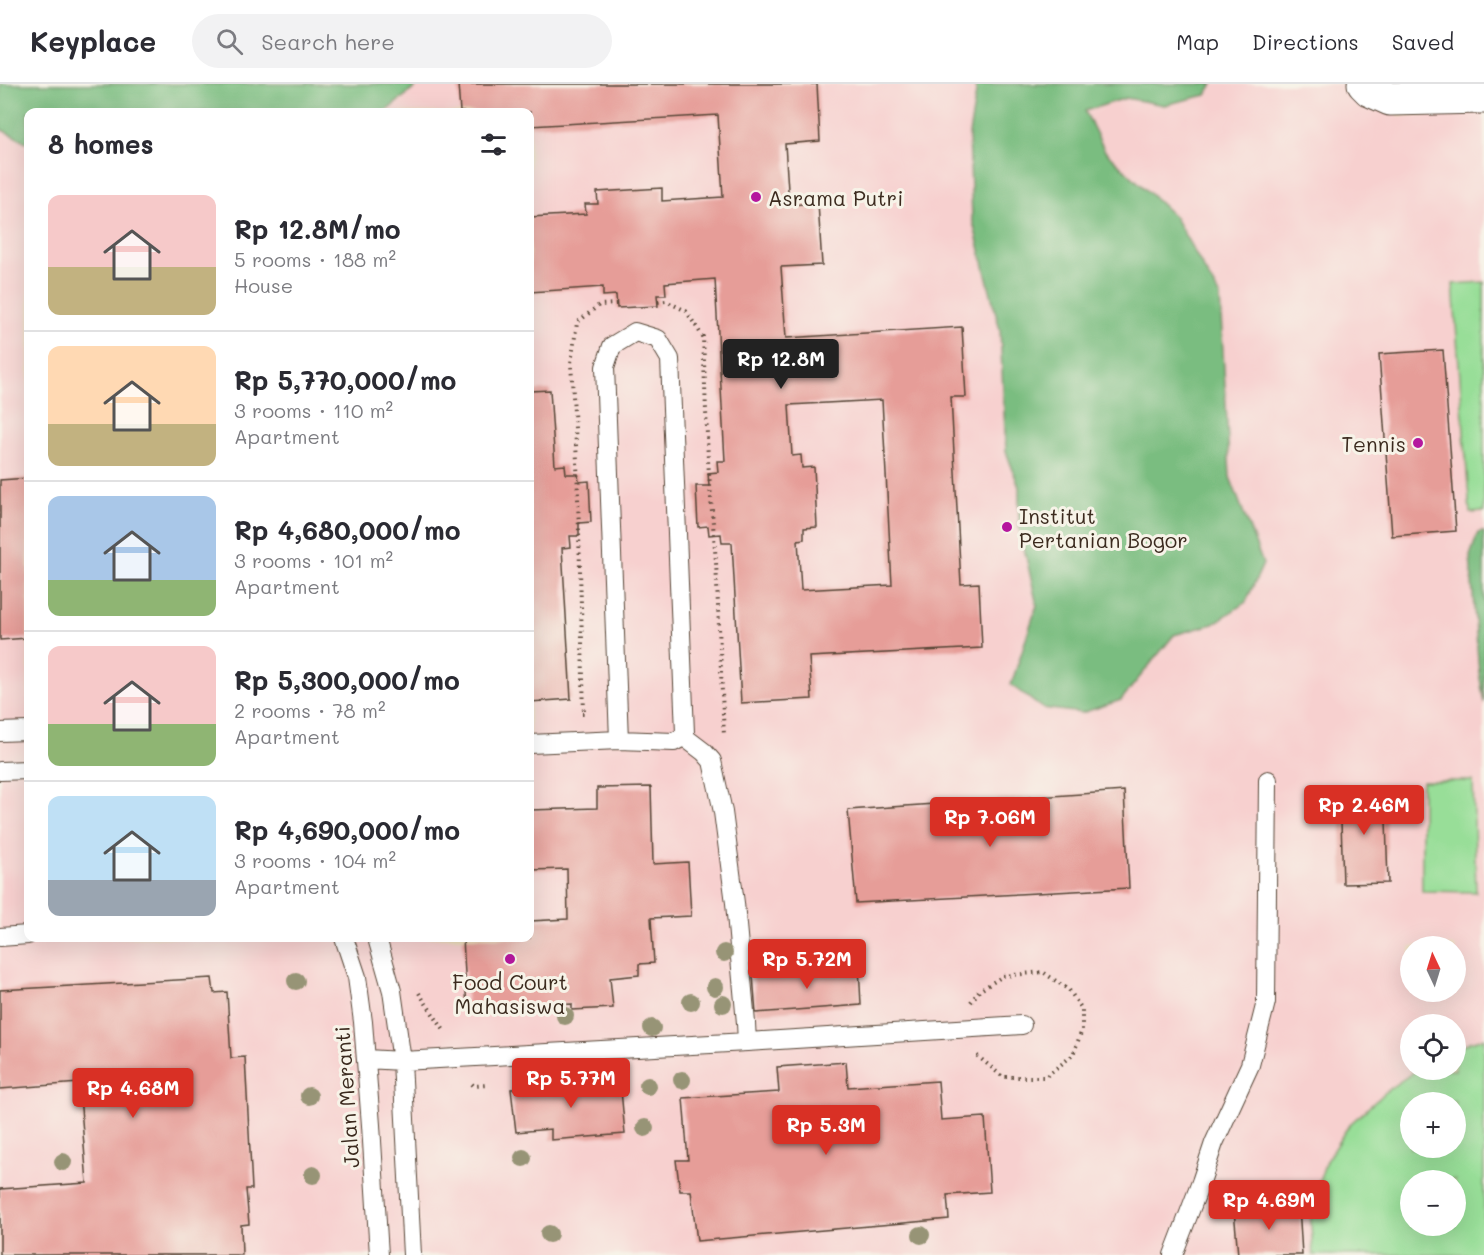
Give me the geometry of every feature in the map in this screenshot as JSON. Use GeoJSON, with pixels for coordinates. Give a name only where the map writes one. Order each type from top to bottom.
{"type":"FeatureCollection","features":[{"type":"Feature","properties":{"kind":"street"},"geometry":{"type":"LineString","coordinates":[[1364,84],[1370,90],[1390,99],[1484,97]]}},
{"type":"Feature","properties":{"kind":"lane"},"geometry":{"type":"LineString","coordinates":[[619,740],[605,367],[612,346],[635,332],[658,339],[670,359],[684,735],[712,761],[723,812],[735,903],[747,1042]]}},
{"type":"Feature","properties":{"kind":"lane"},"geometry":{"type":"LineString","coordinates":[[0,732],[24,731]]}},
{"type":"Feature","properties":{"kind":"lane"},"geometry":{"type":"LineString","coordinates":[[534,744],[619,740],[674,742],[684,735]]}},
{"type":"Feature","properties":{"kind":"lane"},"geometry":{"type":"LineString","coordinates":[[0,771],[24,770]]}},
{"type":"Feature","properties":{"kind":"lane"},"geometry":{"type":"LineString","coordinates":[[1173,1255],[1202,1182],[1214,1143],[1250,1065],[1266,1002],[1268,780]]}},
{"type":"Feature","properties":{"kind":"lane"},"geometry":{"type":"LineString","coordinates":[[0,937],[24,935]]}},
{"type":"Feature","properties":{"kind":"lane","name":"Jalan Meranti"},"geometry":{"type":"LineString","coordinates":[[345,942],[357,977],[363,1022],[379,1255]]}},
{"type":"Feature","properties":{"kind":"lane"},"geometry":{"type":"LineString","coordinates":[[378,942],[392,992],[402,1061],[412,1255]]}},
{"type":"Feature","properties":{"kind":"lane"},"geometry":{"type":"LineString","coordinates":[[366,1059],[402,1061],[1022,1025]]}},
{"type":"Feature","properties":{"kind":"path"},"geometry":{"type":"LineString","coordinates":[[573,714],[584,714],[578,462],[571,363],[577,323],[599,305],[617,304]]}},
{"type":"Feature","properties":{"kind":"shaded area","name":"Institut Pertanian Bogor"},"geometry":{"type":"Polygon","coordinates":[[[0,84],[1360,84],[1399,116],[1484,112],[1484,1255],[0,1255],[0,84]]]}},
{"type":"Feature","properties":{"kind":"green space"},"geometry":{"type":"Polygon","coordinates":[[[0,84],[418,84],[390,108],[24,108],[24,141],[0,129],[0,84]]]}},
{"type":"Feature","properties":{"kind":"green space"},"geometry":{"type":"Polygon","coordinates":[[[975,84],[1213,84],[1206,95],[1164,105],[1126,98],[1085,111],[1105,151],[1174,216],[1220,297],[1230,477],[1263,564],[1246,602],[1213,624],[1174,635],[1121,700],[1082,713],[1042,708],[1011,685],[1037,605],[1019,526],[1019,487],[1006,451],[1000,330],[972,218],[969,134],[976,93],[975,84]]]}},
{"type":"Feature","properties":{"kind":"green space"},"geometry":{"type":"Polygon","coordinates":[[[1484,282],[1484,512],[1470,513],[1453,284],[1484,282]]]}},
{"type":"Feature","properties":{"kind":"green space"},"geometry":{"type":"Polygon","coordinates":[[[1484,532],[1484,703],[1479,672],[1470,556],[1478,533],[1484,532]]]}},
{"type":"Feature","properties":{"kind":"green space"},"geometry":{"type":"Polygon","coordinates":[[[1422,781],[1473,781],[1476,892],[1422,891],[1422,781]]]}},
{"type":"Feature","properties":{"kind":"green space"},"geometry":{"type":"Polygon","coordinates":[[[1484,1038],[1484,1255],[1313,1255],[1310,1209],[1326,1161],[1349,1125],[1402,1080],[1466,1080],[1466,1044],[1484,1038]]]}},
{"type":"Feature","properties":{"kind":"building"},"geometry":{"type":"Polygon","coordinates":[[[458,84],[817,84],[820,141],[785,144],[789,205],[818,203],[822,265],[781,267],[786,338],[962,327],[966,397],[951,397],[961,584],[979,583],[982,648],[809,657],[812,699],[741,703],[732,543],[722,543],[721,534],[709,535],[708,526],[698,527],[696,486],[709,486],[708,473],[718,472],[717,461],[725,461],[715,279],[665,283],[666,295],[657,295],[658,306],[617,308],[616,295],[603,296],[603,287],[534,292],[534,217],[586,214],[585,204],[598,204],[597,192],[662,188],[662,201],[723,197],[718,115],[534,126],[534,108],[460,108],[458,84]],[[882,400],[789,405],[792,456],[801,455],[802,468],[814,467],[817,527],[804,528],[804,539],[798,540],[801,590],[892,585],[882,400]]]}},
{"type":"Feature","properties":{"kind":"building","name":"Tennis"},"geometry":{"type":"Polygon","coordinates":[[[1443,350],[1456,531],[1392,536],[1379,354],[1443,350]]]}},
{"type":"Feature","properties":{"kind":"building"},"geometry":{"type":"Polygon","coordinates":[[[550,390],[555,466],[565,465],[566,474],[578,474],[579,482],[589,481],[591,522],[579,523],[579,536],[570,536],[571,547],[562,548],[571,699],[534,702],[534,391],[550,390]]]}},
{"type":"Feature","properties":{"kind":"building"},"geometry":{"type":"Polygon","coordinates":[[[24,478],[24,638],[0,640],[0,480],[24,478]]]}},
{"type":"Feature","properties":{"kind":"building"},"geometry":{"type":"Polygon","coordinates":[[[651,787],[653,864],[688,862],[691,916],[651,918],[654,963],[639,964],[639,975],[610,978],[613,1008],[572,1010],[572,1004],[467,1009],[463,942],[534,942],[534,921],[568,919],[567,869],[534,870],[534,810],[597,808],[597,788],[651,787]]]}},
{"type":"Feature","properties":{"kind":"building"},"geometry":{"type":"Polygon","coordinates":[[[1385,788],[1388,883],[1343,884],[1340,790],[1385,788]]]}},
{"type":"Feature","properties":{"kind":"building"},"geometry":{"type":"Polygon","coordinates":[[[1124,791],[1129,888],[856,903],[848,810],[1124,791]]]}},
{"type":"Feature","properties":{"kind":"building"},"geometry":{"type":"Polygon","coordinates":[[[859,966],[861,1005],[756,1013],[753,975],[859,966]]]}},
{"type":"Feature","properties":{"kind":"building"},"geometry":{"type":"Polygon","coordinates":[[[212,978],[214,993],[227,992],[231,1058],[245,1057],[252,1189],[246,1189],[249,1224],[241,1225],[242,1255],[0,1255],[0,1189],[87,1183],[79,1083],[0,1089],[0,990],[212,978]]]}},
{"type":"Feature","properties":{"kind":"building"},"geometry":{"type":"Polygon","coordinates":[[[846,1062],[848,1087],[938,1081],[941,1120],[985,1117],[990,1192],[947,1195],[949,1219],[697,1241],[691,1191],[680,1191],[676,1160],[688,1160],[683,1098],[779,1092],[777,1067],[846,1062]]]}},
{"type":"Feature","properties":{"kind":"building"},"geometry":{"type":"Polygon","coordinates":[[[620,1079],[625,1134],[551,1140],[551,1129],[516,1132],[511,1089],[620,1079]]]}},
{"type":"Feature","properties":{"kind":"building"},"geometry":{"type":"Polygon","coordinates":[[[1299,1205],[1302,1255],[1238,1255],[1234,1210],[1299,1205]]]}},
{"type":"Feature","properties":{"kind":"place","name":"Asrama Putri"},"geometry":{"type":"Point","coordinates":[756,197]}},
{"type":"Feature","properties":{"kind":"place","name":"Tennis"},"geometry":{"type":"Point","coordinates":[1418,443]}},
{"type":"Feature","properties":{"kind":"place","name":"Institut Pertanian Bogor"},"geometry":{"type":"Point","coordinates":[1007,527]}},
{"type":"Feature","properties":{"kind":"place","name":"Food Court Mahasiswa"},"geometry":{"type":"Point","coordinates":[510,959]}}]}
